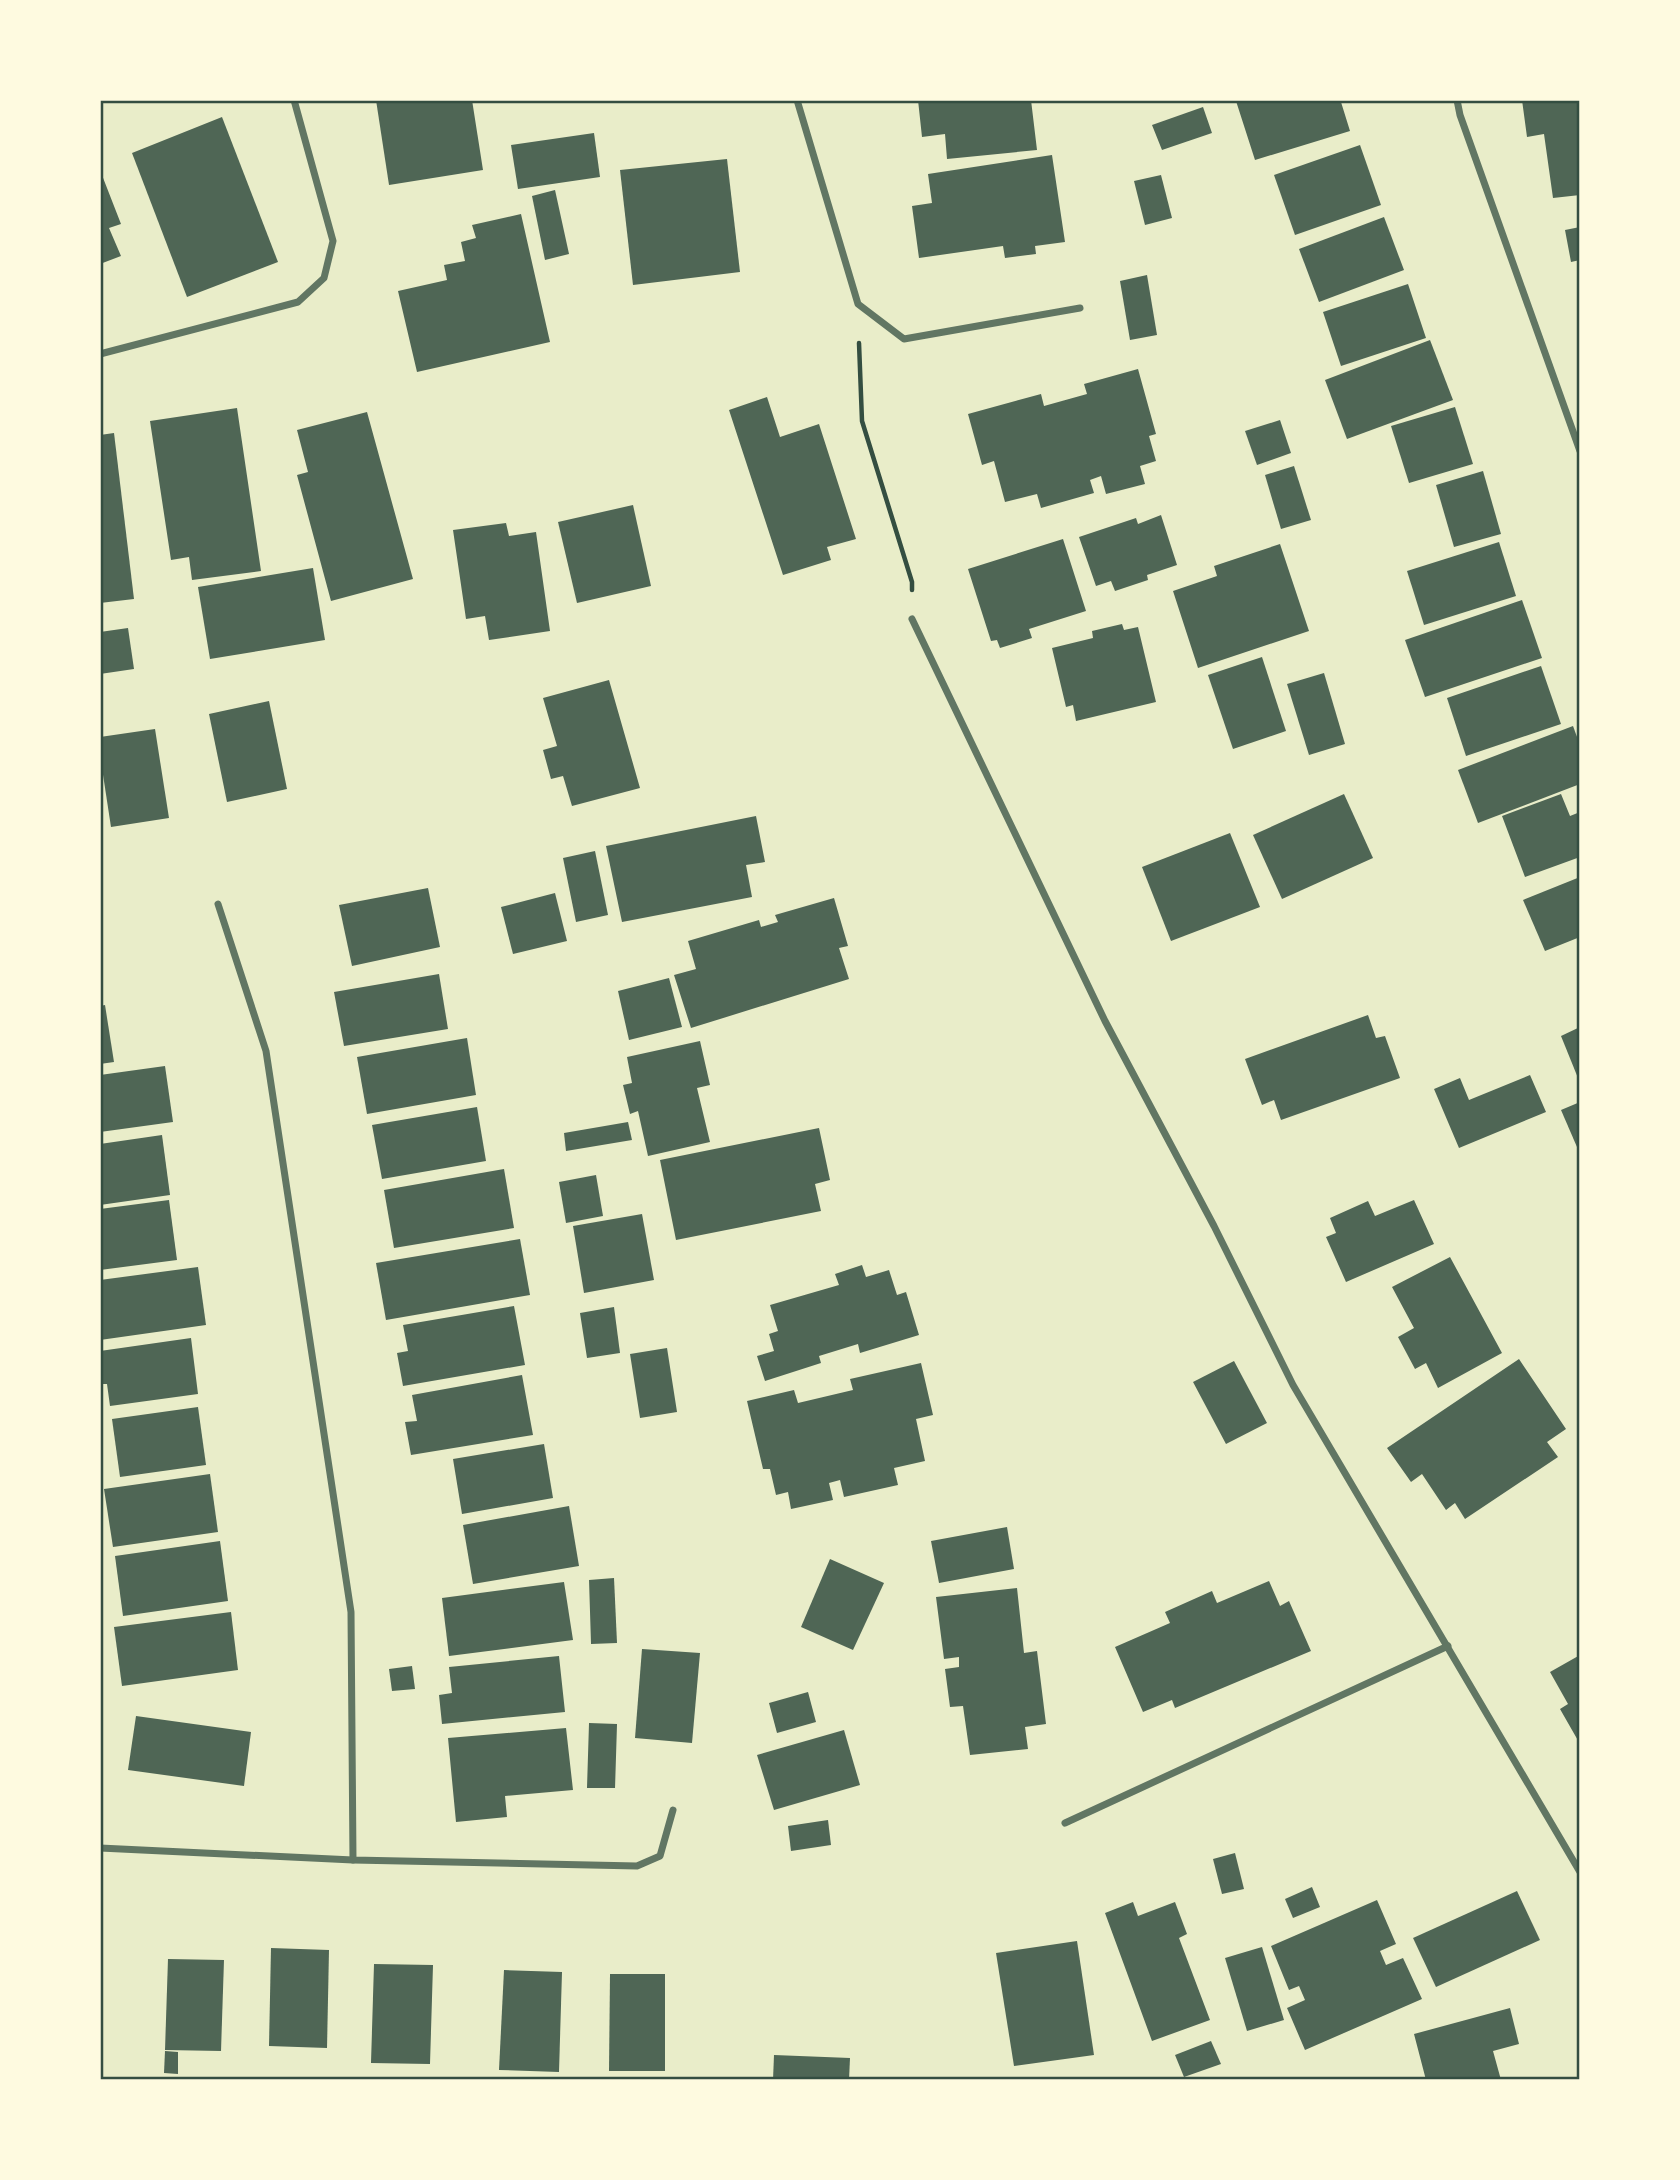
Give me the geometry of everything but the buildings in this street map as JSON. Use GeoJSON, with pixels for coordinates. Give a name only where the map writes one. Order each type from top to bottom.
{"type":"FeatureCollection","features":[{"type":"Feature","properties":{"kind":"street"},"geometry":{"type":"LineString","coordinates":[[100,354],[298,302],[324,278],[333,241],[294,100]]}},
{"type":"Feature","properties":{"kind":"street"},"geometry":{"type":"LineString","coordinates":[[797,100],[858,304],[904,339],[1080,308]]}},
{"type":"Feature","properties":{"kind":"street"},"geometry":{"type":"LineString","coordinates":[[1457,100],[1460,115],[1580,451]]}},
{"type":"Feature","properties":{"kind":"street"},"geometry":{"type":"LineString","coordinates":[[912,618],[1105,1021],[1214,1226],[1293,1384],[1580,1872]]}},
{"type":"Feature","properties":{"kind":"street"},"geometry":{"type":"LineString","coordinates":[[218,904],[266,1051],[351,1612],[353,1860]]}},
{"type":"Feature","properties":{"kind":"street"},"geometry":{"type":"LineString","coordinates":[[1065,1823],[1448,1646]]}},
{"type":"Feature","properties":{"kind":"street"},"geometry":{"type":"LineString","coordinates":[[100,1848],[353,1860],[638,1866],[660,1856],[673,1810]]}},
{"type":"Feature","properties":{"kind":"path"},"geometry":{"type":"LineString","coordinates":[[858,304],[862,421],[912,582],[912,618]]}}]}
